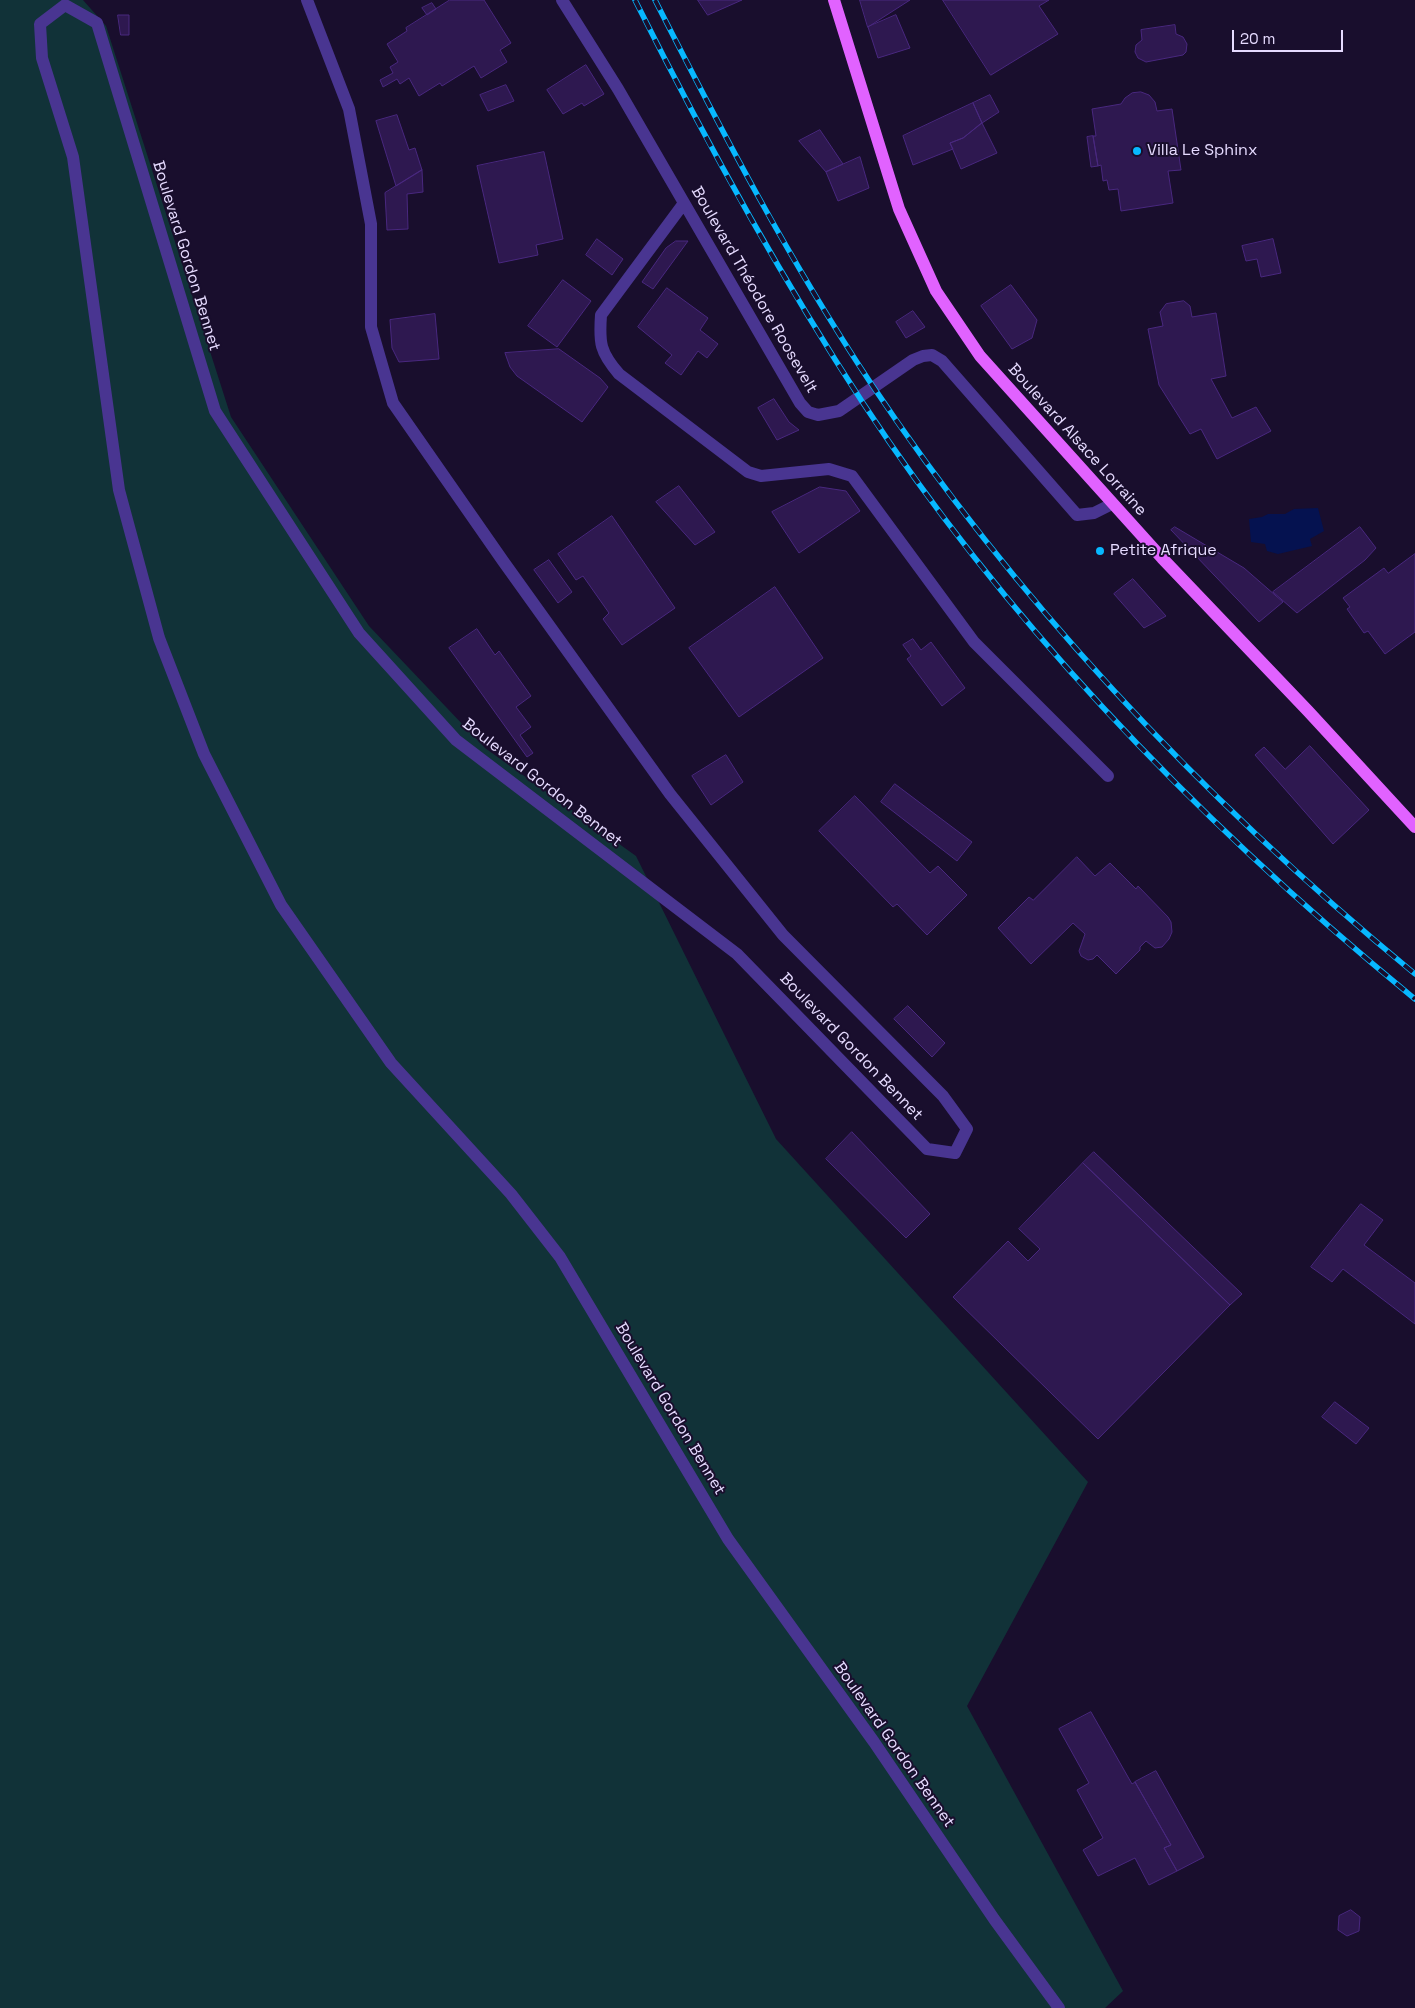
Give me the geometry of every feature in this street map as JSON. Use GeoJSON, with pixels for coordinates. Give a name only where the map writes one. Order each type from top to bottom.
{"type":"FeatureCollection","features":[{"type":"Feature","properties":{"kind":"main road","name":"Boulevard Alsace Lorraine"},"geometry":{"type":"LineString","coordinates":[[834,0],[898,209],[936,291],[980,356],[1112,504],[1415,827]]}},
{"type":"Feature","properties":{"kind":"street","name":"Boulevard Gordon Bennet"},"geometry":{"type":"LineString","coordinates":[[307,0],[349,110],[371,224],[371,327],[393,403],[503,561],[670,794],[783,935],[942,1096],[958,1116],[967,1129],[955,1153],[927,1149],[737,954],[456,740],[359,633],[215,411],[97,23],[65,5],[40,24],[42,58],[73,157],[119,490],[159,638],[204,754],[281,905],[391,1062],[512,1194],[560,1257],[728,1539],[874,1742],[994,1919],[1059,2008]]}},
{"type":"Feature","properties":{"kind":"street","name":"Boulevard Théodore Roosevelt"},"geometry":{"type":"LineString","coordinates":[[562,0],[618,89],[800,403],[808,412],[818,415],[839,411],[913,360],[922,356],[932,355],[942,361],[1077,515],[1094,514],[1112,504]]}},
{"type":"Feature","properties":{"kind":"street"},"geometry":{"type":"LineString","coordinates":[[684,203],[601,315],[600,333],[604,357],[618,374],[748,472],[761,476],[829,470],[852,476],[974,642],[1108,776]]}},
{"type":"Feature","properties":{"kind":"green space"},"geometry":{"type":"Polygon","coordinates":[[[0,0],[83,0],[106,26],[231,417],[369,626],[485,748],[636,856],[776,1139],[1088,1482],[967,1706],[1123,1991],[1105,2008],[0,2008],[0,0]]]}},
{"type":"Feature","properties":{"kind":"shaded area"},"geometry":{"type":"Polygon","coordinates":[[[1318,508],[1324,531],[1310,539],[1312,546],[1278,554],[1267,551],[1265,544],[1251,542],[1249,519],[1268,514],[1285,514],[1294,509],[1318,508]]]}},
{"type":"Feature","properties":{"kind":"building"},"geometry":{"type":"Polygon","coordinates":[[[450,0],[484,0],[511,43],[500,50],[507,62],[481,78],[474,66],[442,86],[440,83],[419,96],[409,78],[400,84],[397,79],[383,87],[380,80],[393,73],[390,67],[398,62],[387,44],[407,31],[406,28],[450,0]]]}},
{"type":"Feature","properties":{"kind":"building"},"geometry":{"type":"Polygon","coordinates":[[[698,0],[742,0],[708,15],[698,0]]]}},
{"type":"Feature","properties":{"kind":"building"},"geometry":{"type":"Polygon","coordinates":[[[860,0],[910,0],[868,27],[860,0]]]}},
{"type":"Feature","properties":{"kind":"building"},"geometry":{"type":"Polygon","coordinates":[[[943,0],[1049,0],[1039,6],[1058,34],[991,75],[943,0]]]}},
{"type":"Feature","properties":{"kind":"building"},"geometry":{"type":"Polygon","coordinates":[[[432,3],[436,9],[427,15],[422,8],[432,3]]]}},
{"type":"Feature","properties":{"kind":"building"},"geometry":{"type":"Polygon","coordinates":[[[118,15],[129,15],[129,35],[121,35],[118,15]]]}},
{"type":"Feature","properties":{"kind":"building"},"geometry":{"type":"Polygon","coordinates":[[[896,15],[910,48],[878,58],[868,27],[896,15]]]}},
{"type":"Feature","properties":{"kind":"building"},"geometry":{"type":"Polygon","coordinates":[[[1175,25],[1176,34],[1183,37],[1187,44],[1186,52],[1183,55],[1146,62],[1138,58],[1135,52],[1136,45],[1142,40],[1141,30],[1175,25]]]}},
{"type":"Feature","properties":{"kind":"building"},"geometry":{"type":"Polygon","coordinates":[[[586,65],[604,94],[584,106],[582,103],[563,114],[547,90],[586,65]]]}},
{"type":"Feature","properties":{"kind":"building"},"geometry":{"type":"Polygon","coordinates":[[[506,85],[514,101],[488,111],[480,95],[506,85]]]}},
{"type":"Feature","properties":{"kind":"building","name":"Villa Le Sphinx"},"geometry":{"type":"Polygon","coordinates":[[[1141,92],[1149,95],[1155,102],[1157,111],[1172,109],[1181,170],[1168,171],[1173,203],[1121,211],[1118,189],[1109,190],[1107,180],[1103,181],[1101,165],[1098,166],[1093,136],[1096,136],[1092,109],[1121,104],[1132,93],[1141,92]]]}},
{"type":"Feature","properties":{"kind":"building"},"geometry":{"type":"Polygon","coordinates":[[[990,95],[999,112],[982,123],[973,103],[990,95]]]}},
{"type":"Feature","properties":{"kind":"building"},"geometry":{"type":"Polygon","coordinates":[[[973,103],[982,123],[963,138],[950,143],[953,149],[913,165],[903,136],[973,103]]]}},
{"type":"Feature","properties":{"kind":"building"},"geometry":{"type":"Polygon","coordinates":[[[397,115],[409,150],[415,148],[422,170],[396,186],[376,121],[397,115]]]}},
{"type":"Feature","properties":{"kind":"building"},"geometry":{"type":"Polygon","coordinates":[[[982,123],[997,153],[961,169],[950,143],[963,138],[982,123]]]}},
{"type":"Feature","properties":{"kind":"building"},"geometry":{"type":"Polygon","coordinates":[[[820,130],[843,164],[826,172],[799,141],[820,130]]]}},
{"type":"Feature","properties":{"kind":"building"},"geometry":{"type":"Polygon","coordinates":[[[1093,136],[1098,166],[1091,167],[1087,137],[1093,136]]]}},
{"type":"Feature","properties":{"kind":"building"},"geometry":{"type":"Polygon","coordinates":[[[544,152],[563,239],[536,245],[538,255],[499,263],[477,166],[544,152]]]}},
{"type":"Feature","properties":{"kind":"building"},"geometry":{"type":"Polygon","coordinates":[[[860,157],[869,188],[838,201],[826,172],[860,157]]]}},
{"type":"Feature","properties":{"kind":"building"},"geometry":{"type":"Polygon","coordinates":[[[422,170],[423,192],[407,194],[408,229],[387,230],[385,193],[422,170]]]}},
{"type":"Feature","properties":{"kind":"building"},"geometry":{"type":"Polygon","coordinates":[[[597,239],[623,259],[612,275],[586,255],[597,239]]]}},
{"type":"Feature","properties":{"kind":"building"},"geometry":{"type":"Polygon","coordinates":[[[1273,239],[1281,273],[1261,277],[1257,259],[1246,261],[1242,246],[1273,239]]]}},
{"type":"Feature","properties":{"kind":"building"},"geometry":{"type":"Polygon","coordinates":[[[676,241],[688,241],[653,289],[642,282],[666,248],[676,241]]]}},
{"type":"Feature","properties":{"kind":"building"},"geometry":{"type":"Polygon","coordinates":[[[563,280],[591,301],[557,347],[528,326],[563,280]]]}},
{"type":"Feature","properties":{"kind":"building"},"geometry":{"type":"Polygon","coordinates":[[[1011,285],[1037,320],[1032,338],[1012,349],[981,306],[1011,285]]]}},
{"type":"Feature","properties":{"kind":"building"},"geometry":{"type":"Polygon","coordinates":[[[667,288],[708,318],[700,330],[718,344],[707,358],[698,351],[681,375],[665,363],[672,355],[638,327],[667,288]]]}},
{"type":"Feature","properties":{"kind":"building"},"geometry":{"type":"Polygon","coordinates":[[[1184,301],[1190,306],[1192,317],[1216,313],[1226,376],[1211,379],[1232,418],[1256,407],[1271,431],[1217,459],[1201,429],[1190,434],[1159,385],[1148,329],[1163,326],[1160,312],[1166,304],[1184,301]]]}},
{"type":"Feature","properties":{"kind":"building"},"geometry":{"type":"Polygon","coordinates":[[[913,311],[925,327],[906,338],[896,322],[913,311]]]}},
{"type":"Feature","properties":{"kind":"building"},"geometry":{"type":"Polygon","coordinates":[[[435,314],[439,359],[399,362],[392,348],[390,320],[435,314]]]}},
{"type":"Feature","properties":{"kind":"building"},"geometry":{"type":"Polygon","coordinates":[[[559,349],[600,378],[608,387],[582,422],[517,376],[510,367],[505,353],[559,349]]]}},
{"type":"Feature","properties":{"kind":"building"},"geometry":{"type":"Polygon","coordinates":[[[774,399],[789,422],[799,430],[777,440],[758,408],[774,399]]]}},
{"type":"Feature","properties":{"kind":"building"},"geometry":{"type":"Polygon","coordinates":[[[679,486],[715,532],[695,545],[656,502],[679,486]]]}},
{"type":"Feature","properties":{"kind":"building"},"geometry":{"type":"Polygon","coordinates":[[[820,487],[846,491],[860,511],[799,553],[772,512],[820,487]]]}},
{"type":"Feature","properties":{"kind":"building"},"geometry":{"type":"Polygon","coordinates":[[[612,516],[675,608],[622,645],[603,619],[609,613],[583,576],[576,580],[558,554],[612,516]]]}},
{"type":"Feature","properties":{"kind":"building"},"geometry":{"type":"Polygon","coordinates":[[[1175,527],[1244,568],[1283,602],[1259,622],[1171,530],[1175,527]]]}},
{"type":"Feature","properties":{"kind":"building"},"geometry":{"type":"Polygon","coordinates":[[[1360,527],[1376,548],[1365,560],[1297,613],[1273,592],[1360,527]]]}},
{"type":"Feature","properties":{"kind":"building"},"geometry":{"type":"Polygon","coordinates":[[[1415,554],[1415,632],[1385,654],[1368,631],[1364,633],[1347,609],[1350,607],[1343,598],[1384,568],[1388,573],[1415,554]]]}},
{"type":"Feature","properties":{"kind":"building"},"geometry":{"type":"Polygon","coordinates":[[[549,560],[572,592],[558,603],[534,570],[549,560]]]}},
{"type":"Feature","properties":{"kind":"building"},"geometry":{"type":"Polygon","coordinates":[[[1133,579],[1166,616],[1144,628],[1114,594],[1133,579]]]}},
{"type":"Feature","properties":{"kind":"building"},"geometry":{"type":"Polygon","coordinates":[[[775,587],[823,658],[739,717],[689,648],[775,587]]]}},
{"type":"Feature","properties":{"kind":"building"},"geometry":{"type":"Polygon","coordinates":[[[477,629],[495,655],[499,651],[531,696],[516,707],[531,727],[520,735],[533,753],[527,757],[449,648],[477,629]]]}},
{"type":"Feature","properties":{"kind":"building"},"geometry":{"type":"Polygon","coordinates":[[[913,639],[921,650],[931,642],[965,688],[942,706],[907,659],[911,656],[903,645],[913,639]]]}},
{"type":"Feature","properties":{"kind":"building"},"geometry":{"type":"Polygon","coordinates":[[[1310,746],[1369,810],[1333,844],[1255,755],[1264,747],[1285,769],[1310,746]]]}},
{"type":"Feature","properties":{"kind":"building"},"geometry":{"type":"Polygon","coordinates":[[[726,755],[743,782],[711,805],[692,776],[726,755]]]}},
{"type":"Feature","properties":{"kind":"building"},"geometry":{"type":"Polygon","coordinates":[[[895,784],[972,842],[957,861],[881,802],[895,784]]]}},
{"type":"Feature","properties":{"kind":"building"},"geometry":{"type":"Polygon","coordinates":[[[855,796],[930,873],[938,866],[967,895],[927,935],[897,904],[893,907],[819,831],[855,796]]]}},
{"type":"Feature","properties":{"kind":"building"},"geometry":{"type":"Polygon","coordinates":[[[1077,857],[1095,876],[1110,863],[1136,889],[1138,886],[1168,917],[1171,922],[1172,932],[1162,947],[1155,948],[1146,941],[1140,947],[1140,950],[1116,974],[1097,955],[1093,959],[1088,960],[1081,956],[1079,951],[1085,934],[1073,923],[1031,964],[998,928],[1029,897],[1033,900],[1077,857]]]}},
{"type":"Feature","properties":{"kind":"building"},"geometry":{"type":"Polygon","coordinates":[[[908,1006],[945,1043],[932,1057],[894,1019],[908,1006]]]}},
{"type":"Feature","properties":{"kind":"building"},"geometry":{"type":"Polygon","coordinates":[[[852,1132],[930,1214],[906,1238],[826,1159],[852,1132]]]}},
{"type":"Feature","properties":{"kind":"building"},"geometry":{"type":"Polygon","coordinates":[[[1094,1152],[1242,1294],[1230,1305],[1083,1163],[1094,1152]]]}},
{"type":"Feature","properties":{"kind":"building"},"geometry":{"type":"Polygon","coordinates":[[[1083,1163],[1230,1305],[1098,1439],[953,1297],[1008,1241],[1028,1261],[1040,1249],[1019,1229],[1083,1163]]]}},
{"type":"Feature","properties":{"kind":"building"},"geometry":{"type":"Polygon","coordinates":[[[1361,1204],[1383,1220],[1364,1245],[1415,1283],[1415,1324],[1343,1269],[1332,1282],[1311,1267],[1361,1204]]]}},
{"type":"Feature","properties":{"kind":"building"},"geometry":{"type":"Polygon","coordinates":[[[1335,1402],[1369,1428],[1356,1444],[1322,1417],[1335,1402]]]}},
{"type":"Feature","properties":{"kind":"building"},"geometry":{"type":"Polygon","coordinates":[[[1091,1712],[1132,1784],[1135,1782],[1171,1845],[1164,1848],[1177,1871],[1149,1885],[1135,1858],[1098,1876],[1083,1850],[1103,1838],[1077,1790],[1089,1783],[1059,1729],[1091,1712]]]}},
{"type":"Feature","properties":{"kind":"building"},"geometry":{"type":"Polygon","coordinates":[[[1156,1771],[1204,1857],[1177,1871],[1164,1848],[1171,1845],[1135,1782],[1156,1771]]]}},
{"type":"Feature","properties":{"kind":"building"},"geometry":{"type":"Polygon","coordinates":[[[1351,1910],[1360,1917],[1359,1931],[1347,1936],[1338,1930],[1339,1916],[1351,1910]]]}},
{"type":"Feature","properties":{"kind":"railway"},"geometry":{"type":"LineString","coordinates":[[635,0],[715,154],[801,305],[863,403],[921,487],[983,568],[1048,646],[1116,722],[1187,795],[1261,865],[1415,999]]}},
{"type":"Feature","properties":{"kind":"railway"},"geometry":{"type":"LineString","coordinates":[[655,0],[757,194],[840,336],[928,465],[989,545],[1054,623],[1121,698],[1191,771],[1263,841],[1338,909],[1415,974]]}},
{"type":"Feature","properties":{"kind":"place","name":"Villa Le Sphinx"},"geometry":{"type":"Point","coordinates":[1137,151]}},
{"type":"Feature","properties":{"kind":"place","name":"Petite Afrique"},"geometry":{"type":"Point","coordinates":[1100,551]}}]}
